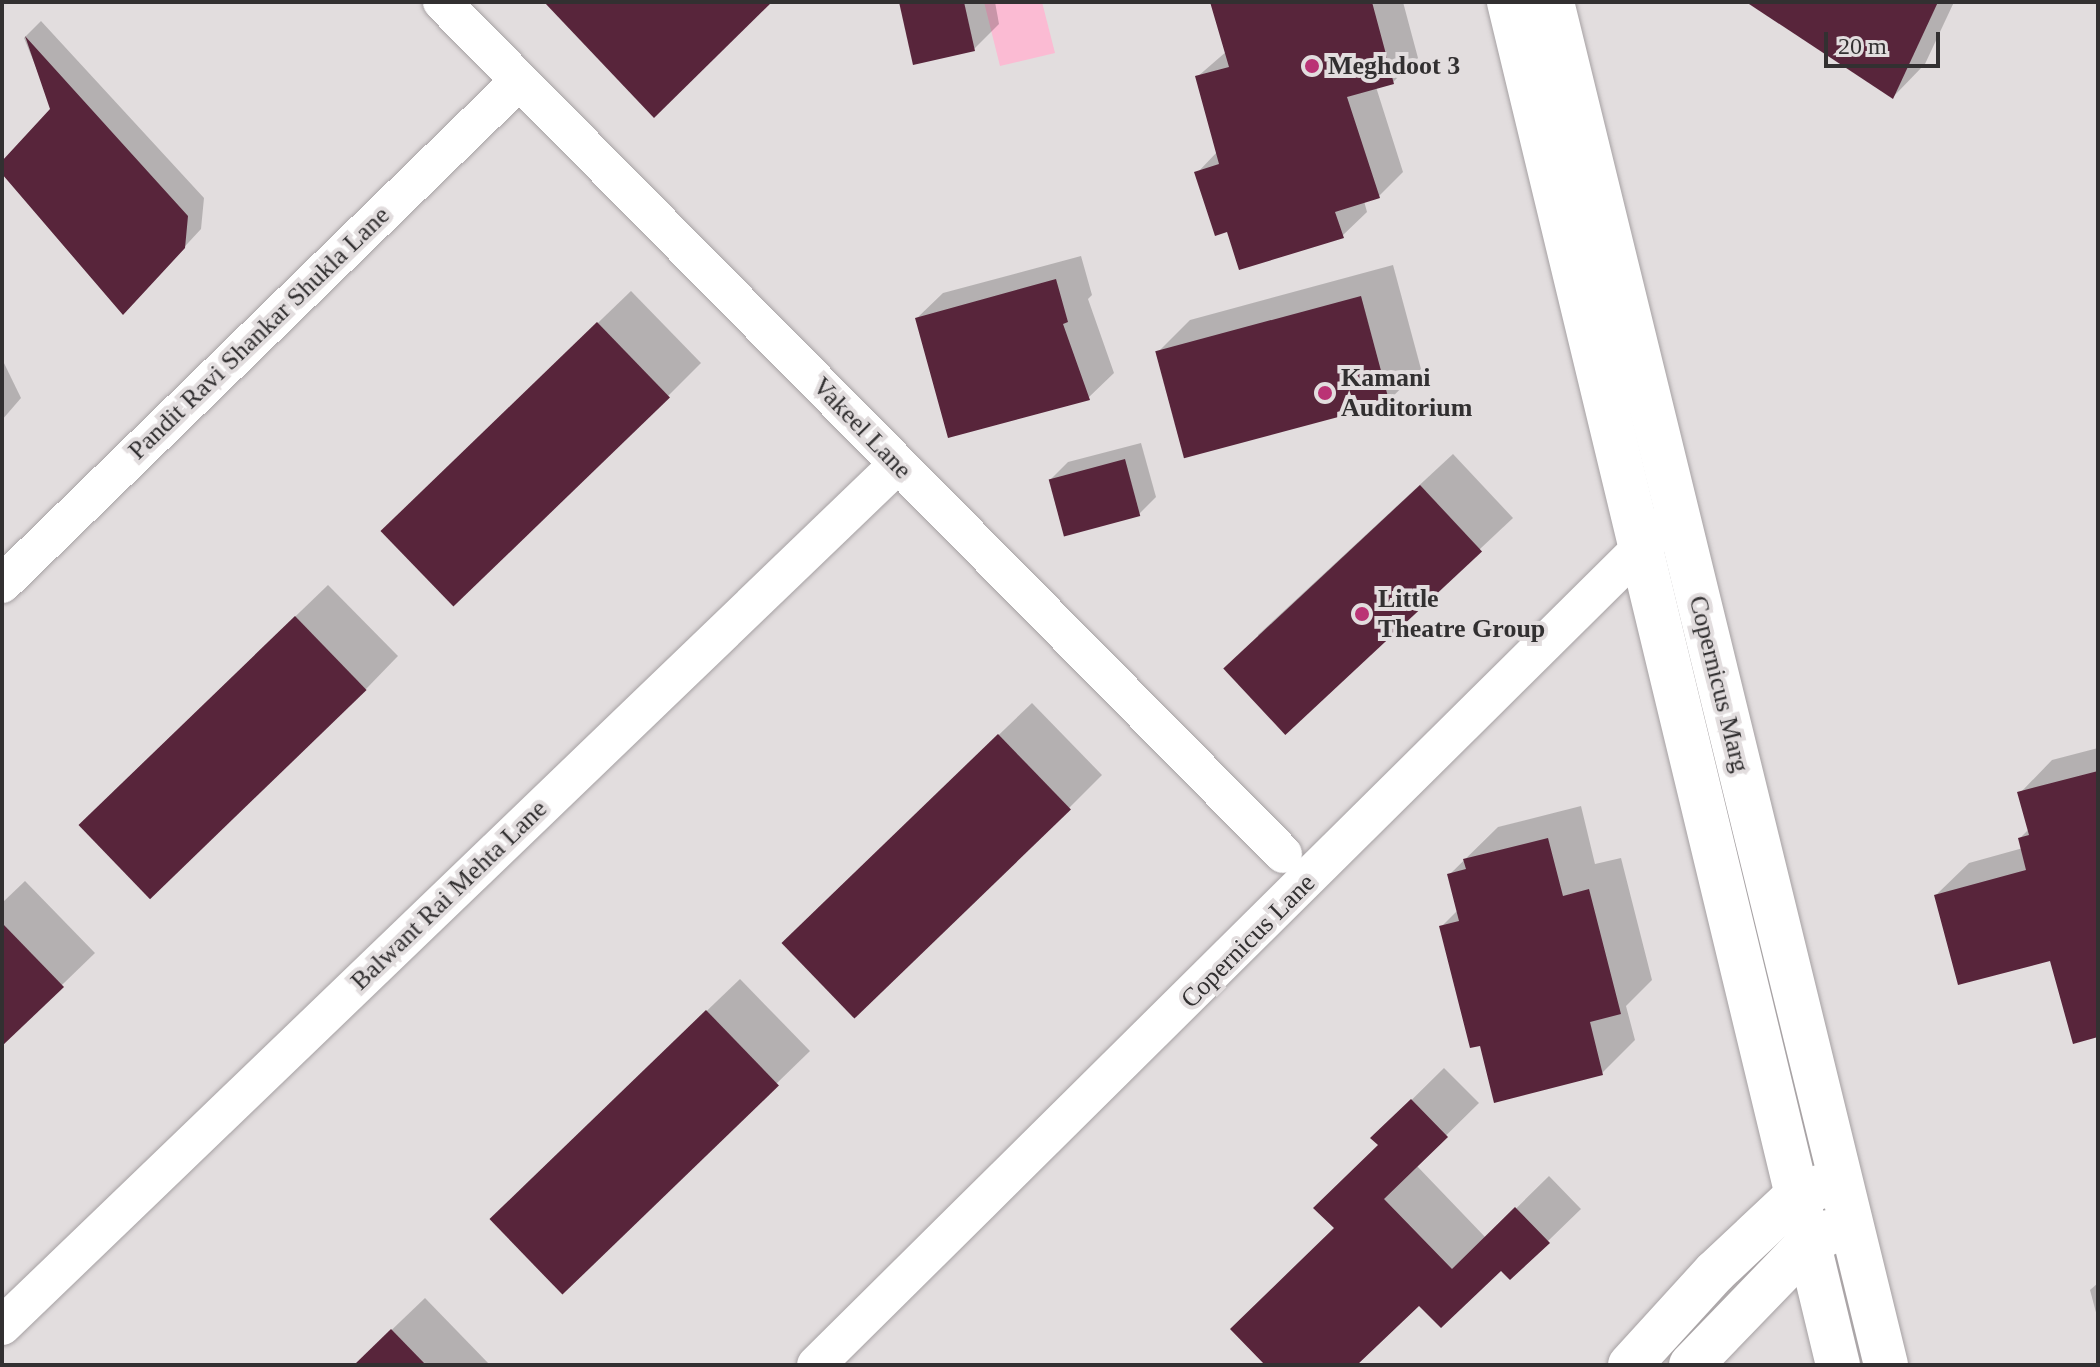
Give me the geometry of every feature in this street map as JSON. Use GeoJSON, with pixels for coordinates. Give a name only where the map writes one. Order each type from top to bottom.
{"type":"FeatureCollection","features":[{"type":"Feature","properties":{"kind":"street","name":"Vakeel Lane"},"geometry":{"type":"LineString","coordinates":[[442,2],[517,83],[679,240],[1283,854]]}},
{"type":"Feature","properties":{"kind":"street","name":"Copernicus Marg"},"geometry":{"type":"LineString","coordinates":[[1509,2],[1838,1365]]}},
{"type":"Feature","properties":{"kind":"street","name":"Copernicus Marg"},"geometry":{"type":"LineString","coordinates":[[1552,2],[1886,1365]]}},
{"type":"Feature","properties":{"kind":"street","name":"Pandit Ravi Shankar Shukla Lane"},"geometry":{"type":"LineString","coordinates":[[2,584],[517,83]]}},
{"type":"Feature","properties":{"kind":"street","name":"Balwant Rai Mehta Lane"},"geometry":{"type":"LineString","coordinates":[[2,1326],[897,465]]}},
{"type":"Feature","properties":{"kind":"street","name":"Copernicus Lane"},"geometry":{"type":"LineString","coordinates":[[816,1365],[1311,880],[1641,545],[1678,515]]}},
{"type":"Feature","properties":{"kind":"street"},"geometry":{"type":"LineString","coordinates":[[1630,1365],[1715,1272],[1796,1196],[1840,1178]]}},
{"type":"Feature","properties":{"kind":"street"},"geometry":{"type":"LineString","coordinates":[[1691,1365],[1809,1243],[1851,1221]]}},
{"type":"Feature","properties":{"kind":"shaded area"},"geometry":{"type":"Polygon","coordinates":[[[984,2],[1042,2],[1055,53],[1000,66],[984,2]]]}},
{"type":"Feature","properties":{"kind":"building"},"geometry":{"type":"Polygon","coordinates":[[[544,2],[772,2],[654,118],[544,2]]]}},
{"type":"Feature","properties":{"kind":"building"},"geometry":{"type":"Polygon","coordinates":[[[899,2],[964,2],[975,51],[913,65],[899,2]]]}},
{"type":"Feature","properties":{"kind":"building"},"geometry":{"type":"Polygon","coordinates":[[[1210,2],[1372,2],[1394,84],[1347,97],[1380,198],[1335,212],[1344,238],[1239,270],[1227,232],[1215,236],[1194,172],[1219,164],[1195,76],[1229,67],[1210,2]]]}},
{"type":"Feature","properties":{"kind":"building"},"geometry":{"type":"Polygon","coordinates":[[[1746,2],[1938,2],[1893,99],[1746,2]]]}},
{"type":"Feature","properties":{"kind":"building"},"geometry":{"type":"Polygon","coordinates":[[[25,36],[188,216],[185,248],[123,315],[2,174],[2,161],[50,109],[25,36]]]}},
{"type":"Feature","properties":{"kind":"building"},"geometry":{"type":"Polygon","coordinates":[[[1056,279],[1068,322],[1063,324],[1090,400],[948,438],[915,318],[1056,279]]]}},
{"type":"Feature","properties":{"kind":"building"},"geometry":{"type":"Polygon","coordinates":[[[1361,296],[1390,403],[1184,458],[1155,351],[1361,296]]]}},
{"type":"Feature","properties":{"kind":"building"},"geometry":{"type":"Polygon","coordinates":[[[597,322],[670,398],[453,607],[380,531],[597,322]]]}},
{"type":"Feature","properties":{"kind":"building"},"geometry":{"type":"Polygon","coordinates":[[[1125,459],[1140,516],[1064,536],[1049,479],[1125,459]]]}},
{"type":"Feature","properties":{"kind":"building"},"geometry":{"type":"Polygon","coordinates":[[[1420,485],[1482,552],[1285,735],[1223,668],[1420,485]]]}},
{"type":"Feature","properties":{"kind":"building"},"geometry":{"type":"Polygon","coordinates":[[[295,616],[367,690],[150,899],[78,825],[295,616]]]}},
{"type":"Feature","properties":{"kind":"building"},"geometry":{"type":"Polygon","coordinates":[[[998,734],[1071,810],[854,1019],[781,943],[998,734]]]}},
{"type":"Feature","properties":{"kind":"building"},"geometry":{"type":"Polygon","coordinates":[[[2098,771],[2098,1037],[2073,1044],[2050,961],[1958,985],[1934,895],[2026,870],[2018,838],[2029,835],[2017,792],[2098,771]]]}},
{"type":"Feature","properties":{"kind":"building"},"geometry":{"type":"Polygon","coordinates":[[[1548,838],[1563,896],[1589,889],[1621,1014],[1590,1022],[1603,1075],[1494,1103],[1480,1046],[1470,1048],[1439,926],[1459,921],[1447,874],[1466,869],[1463,859],[1548,838]]]}},
{"type":"Feature","properties":{"kind":"building"},"geometry":{"type":"Polygon","coordinates":[[[2,923],[64,987],[2,1046],[2,923]]]}},
{"type":"Feature","properties":{"kind":"building"},"geometry":{"type":"Polygon","coordinates":[[[706,1010],[779,1086],[562,1295],[489,1219],[706,1010]]]}},
{"type":"Feature","properties":{"kind":"building"},"geometry":{"type":"Polygon","coordinates":[[[1411,1099],[1448,1137],[1384,1199],[1452,1269],[1515,1207],[1550,1243],[1510,1280],[1501,1271],[1441,1328],[1419,1306],[1357,1365],[1265,1365],[1230,1329],[1334,1228],[1313,1208],[1378,1145],[1370,1138],[1411,1099]]]}},
{"type":"Feature","properties":{"kind":"building"},"geometry":{"type":"Polygon","coordinates":[[[391,1329],[426,1365],[354,1365],[391,1329]]]}},
{"type":"Feature","properties":{"kind":"place","name":"Meghdoot 3"},"geometry":{"type":"Point","coordinates":[1312,66]}},
{"type":"Feature","properties":{"kind":"place","name":"Kamani Auditorium"},"geometry":{"type":"Point","coordinates":[1325,393]}},
{"type":"Feature","properties":{"kind":"place","name":"Little Theatre Group"},"geometry":{"type":"Point","coordinates":[1362,614]}}]}
